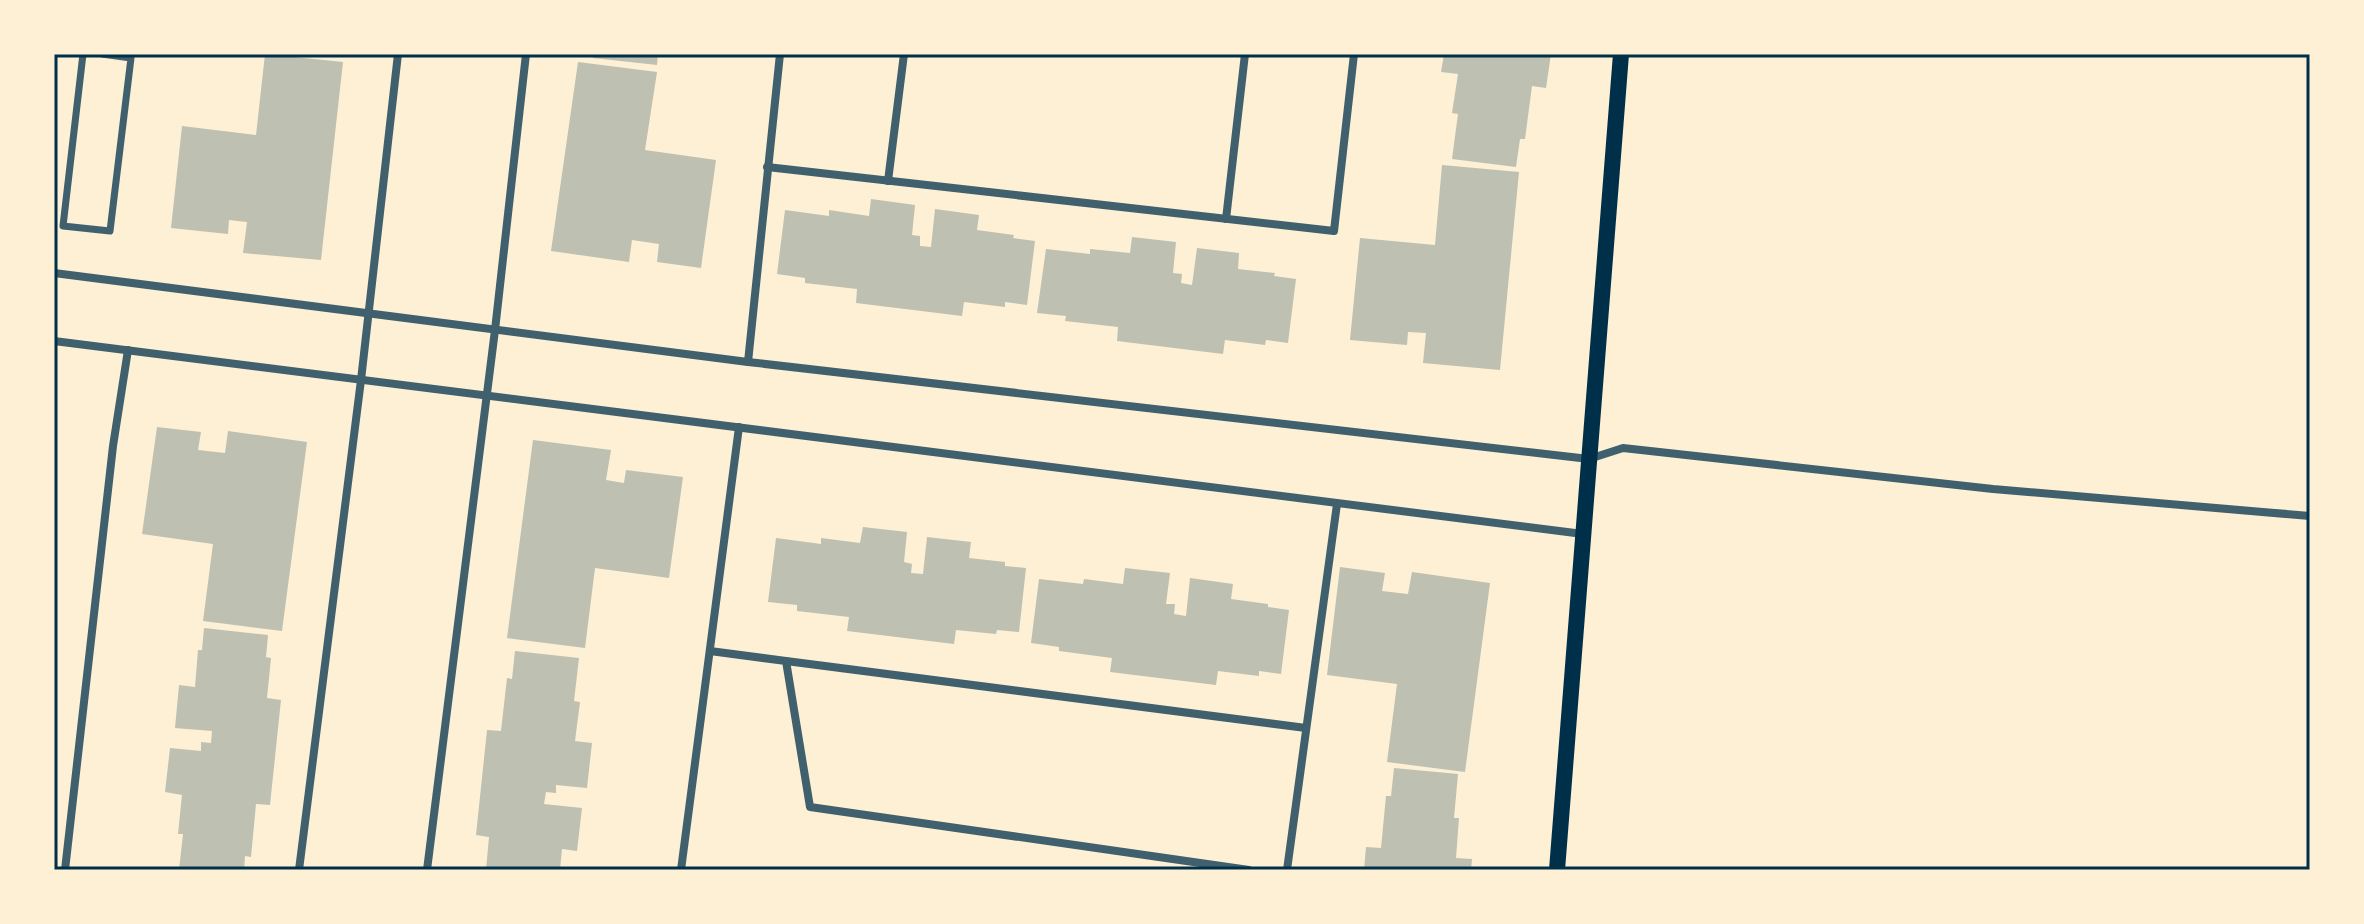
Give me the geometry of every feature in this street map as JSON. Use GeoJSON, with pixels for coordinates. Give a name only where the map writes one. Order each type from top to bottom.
{"type":"FeatureCollection","features":[{"type":"Feature","properties":{"kind":"main road"},"geometry":{"type":"LineString","coordinates":[[1557,870],[1621,54]]}},
{"type":"Feature","properties":{"kind":"street"},"geometry":{"type":"LineString","coordinates":[[83,54],[63,226],[110,231],[131,58],[102,54]]}},
{"type":"Feature","properties":{"kind":"street"},"geometry":{"type":"LineString","coordinates":[[299,870],[361,380],[398,54]]}},
{"type":"Feature","properties":{"kind":"street"},"geometry":{"type":"LineString","coordinates":[[427,870],[495,330],[526,54]]}},
{"type":"Feature","properties":{"kind":"street"},"geometry":{"type":"LineString","coordinates":[[748,362],[780,54]]}},
{"type":"Feature","properties":{"kind":"street"},"geometry":{"type":"LineString","coordinates":[[888,181],[904,54]]}},
{"type":"Feature","properties":{"kind":"street"},"geometry":{"type":"LineString","coordinates":[[1226,219],[1245,54]]}},
{"type":"Feature","properties":{"kind":"street"},"geometry":{"type":"LineString","coordinates":[[767,167],[1334,231],[1354,54]]}},
{"type":"Feature","properties":{"kind":"street"},"geometry":{"type":"LineString","coordinates":[[54,273],[748,362],[1589,459],[1623,448],[1993,489],[2310,516]]}},
{"type":"Feature","properties":{"kind":"street"},"geometry":{"type":"LineString","coordinates":[[54,341],[1583,534]]}},
{"type":"Feature","properties":{"kind":"street"},"geometry":{"type":"LineString","coordinates":[[65,870],[113,446],[128,350]]}},
{"type":"Feature","properties":{"kind":"street"},"geometry":{"type":"LineString","coordinates":[[681,870],[739,427]]}},
{"type":"Feature","properties":{"kind":"street"},"geometry":{"type":"LineString","coordinates":[[1287,870],[1337,504]]}},
{"type":"Feature","properties":{"kind":"street"},"geometry":{"type":"LineString","coordinates":[[710,651],[1306,728]]}},
{"type":"Feature","properties":{"kind":"street"},"geometry":{"type":"LineString","coordinates":[[786,661],[810,807],[1249,870]]}},
{"type":"Feature","properties":{"kind":"building"},"geometry":{"type":"Polygon","coordinates":[[[265,54],[343,62],[321,260],[243,253],[247,222],[229,220],[228,234],[171,228],[182,126],[256,135],[265,54]]]}},
{"type":"Feature","properties":{"kind":"building"},"geometry":{"type":"Polygon","coordinates":[[[593,54],[658,54],[657,65],[593,58],[593,54]]]}},
{"type":"Feature","properties":{"kind":"building"},"geometry":{"type":"Polygon","coordinates":[[[1444,54],[1551,54],[1546,88],[1532,86],[1525,139],[1520,139],[1516,167],[1452,159],[1458,114],[1452,113],[1458,74],[1441,72],[1444,54]]]}},
{"type":"Feature","properties":{"kind":"building"},"geometry":{"type":"Polygon","coordinates":[[[578,62],[657,72],[645,150],[716,160],[701,268],[657,262],[659,244],[632,240],[629,262],[551,251],[578,62]]]}},
{"type":"Feature","properties":{"kind":"building"},"geometry":{"type":"Polygon","coordinates":[[[1442,165],[1519,172],[1500,370],[1423,363],[1426,333],[1408,332],[1407,345],[1350,340],[1360,238],[1435,245],[1442,165]]]}},
{"type":"Feature","properties":{"kind":"building"},"geometry":{"type":"Polygon","coordinates":[[[871,199],[915,205],[912,235],[920,236],[920,246],[931,247],[935,209],[979,215],[977,230],[1035,241],[1027,305],[1005,302],[1005,307],[964,302],[962,316],[856,303],[857,289],[805,283],[805,278],[777,274],[785,210],[829,216],[829,210],[869,216],[871,199]]]}},
{"type":"Feature","properties":{"kind":"building"},"geometry":{"type":"Polygon","coordinates":[[[1132,237],[1176,242],[1173,273],[1182,274],[1181,283],[1192,285],[1197,248],[1239,253],[1238,269],[1296,279],[1288,343],[1266,340],[1265,345],[1225,340],[1223,354],[1117,341],[1118,327],[1065,321],[1066,316],[1037,313],[1046,249],[1090,254],[1090,249],[1130,253],[1132,237]]]}},
{"type":"Feature","properties":{"kind":"building"},"geometry":{"type":"Polygon","coordinates":[[[157,427],[201,432],[198,450],[225,453],[228,431],[307,442],[282,631],[203,621],[213,544],[142,534],[157,427]]]}},
{"type":"Feature","properties":{"kind":"building"},"geometry":{"type":"Polygon","coordinates":[[[533,440],[611,450],[606,480],[624,483],[626,470],[683,477],[669,578],[595,568],[585,648],[507,638],[533,440]]]}},
{"type":"Feature","properties":{"kind":"building"},"geometry":{"type":"Polygon","coordinates":[[[863,527],[907,532],[904,562],[912,564],[911,573],[923,574],[927,537],[971,542],[969,558],[1026,568],[1019,632],[997,630],[996,634],[956,630],[954,644],[847,631],[849,617],[797,611],[797,605],[768,602],[776,538],[821,544],[821,538],[860,543],[863,527]]]}},
{"type":"Feature","properties":{"kind":"building"},"geometry":{"type":"Polygon","coordinates":[[[1340,567],[1385,573],[1382,591],[1408,594],[1412,572],[1490,583],[1465,772],[1387,762],[1397,684],[1327,675],[1340,567]]]}},
{"type":"Feature","properties":{"kind":"building"},"geometry":{"type":"Polygon","coordinates":[[[1125,568],[1170,573],[1166,604],[1175,604],[1174,614],[1186,616],[1190,578],[1233,584],[1231,599],[1289,610],[1281,674],[1259,671],[1259,676],[1218,671],[1216,685],[1110,672],[1112,658],[1059,651],[1059,647],[1031,643],[1039,579],[1083,584],[1084,579],[1123,584],[1125,568]]]}},
{"type":"Feature","properties":{"kind":"building"},"geometry":{"type":"Polygon","coordinates":[[[204,628],[268,635],[266,657],[271,658],[267,698],[281,700],[270,805],[256,804],[251,857],[245,856],[244,870],[179,870],[183,834],[178,834],[182,795],[165,792],[170,748],[201,751],[201,742],[211,743],[212,731],[175,728],[179,685],[195,687],[198,650],[202,650],[204,628]]]}},
{"type":"Feature","properties":{"kind":"building"},"geometry":{"type":"Polygon","coordinates":[[[515,651],[579,658],[574,701],[580,702],[575,741],[592,743],[587,788],[556,785],[556,793],[546,792],[544,804],[582,808],[577,851],[562,849],[560,870],[486,870],[489,837],[476,835],[487,730],[501,731],[507,678],[512,679],[515,651]]]}},
{"type":"Feature","properties":{"kind":"building"},"geometry":{"type":"Polygon","coordinates":[[[1394,768],[1458,774],[1454,818],[1459,818],[1456,858],[1472,859],[1471,870],[1364,870],[1366,847],[1381,848],[1386,796],[1391,796],[1394,768]]]}}]}
